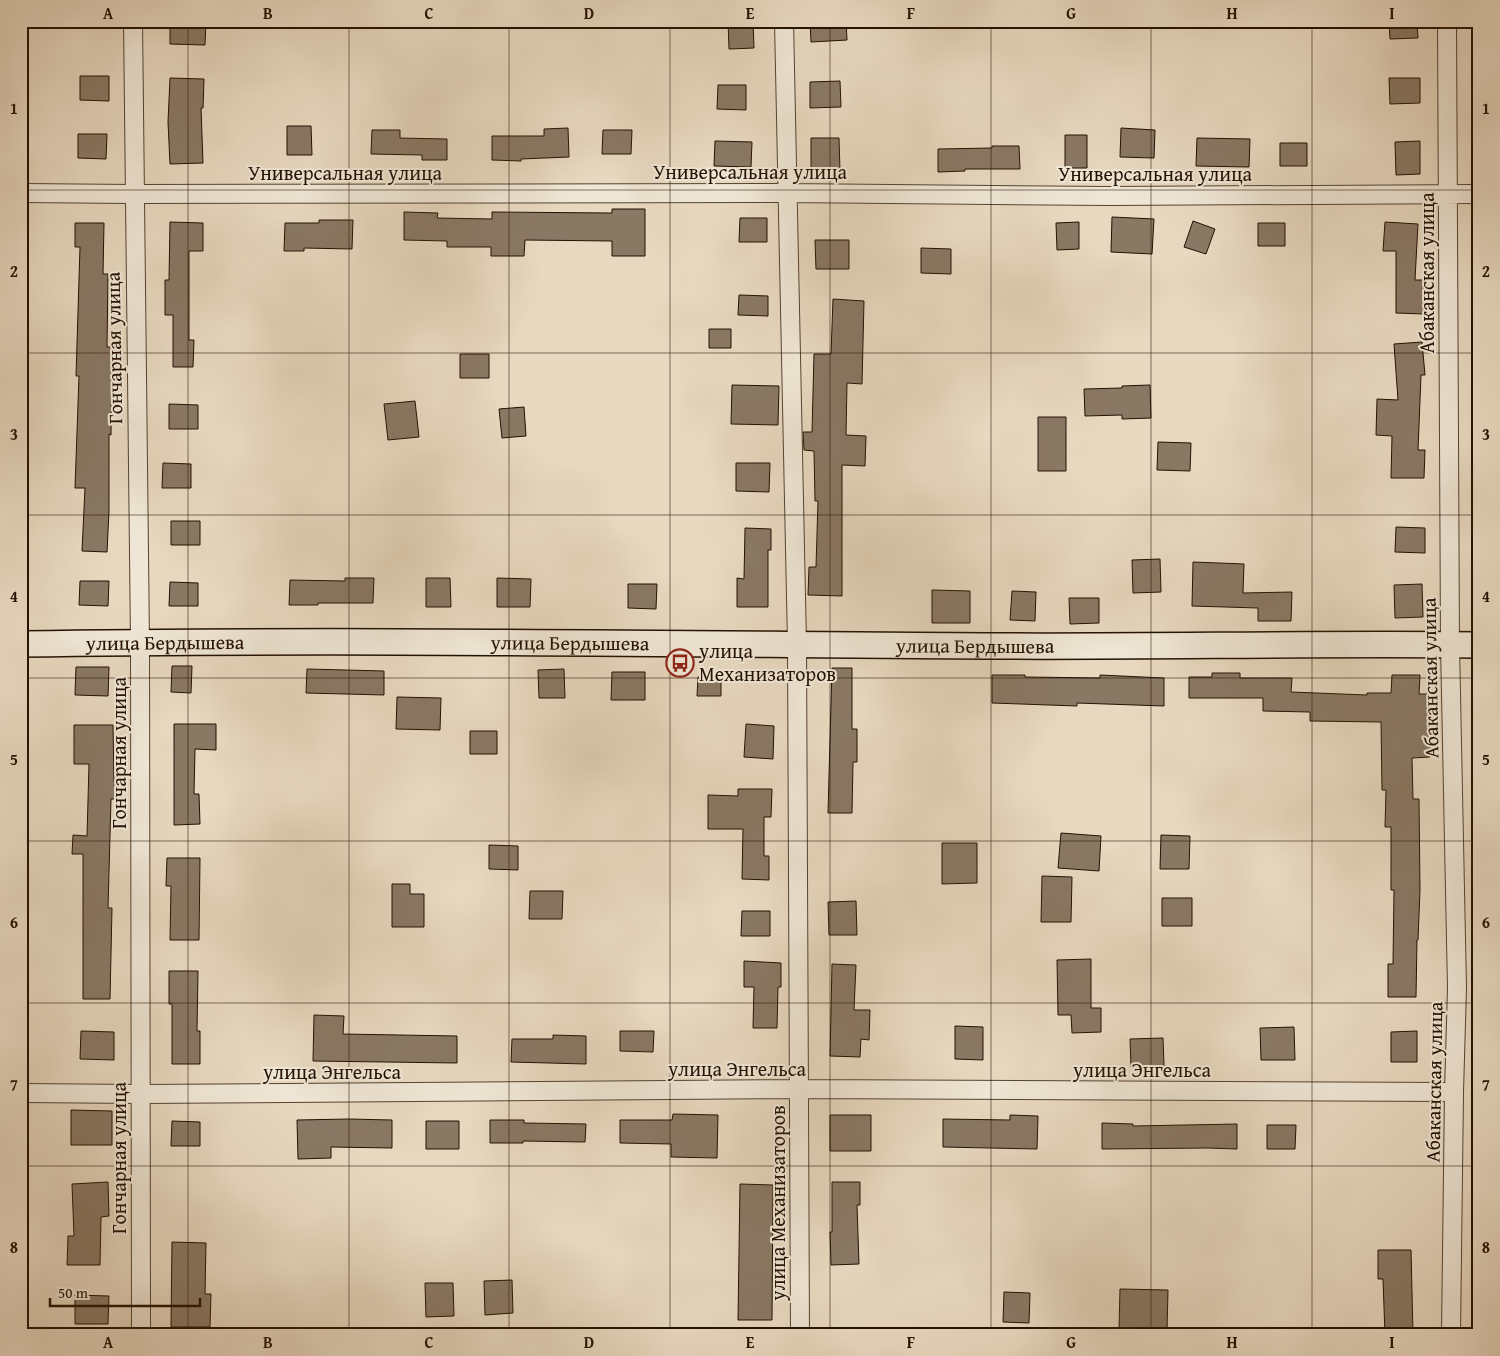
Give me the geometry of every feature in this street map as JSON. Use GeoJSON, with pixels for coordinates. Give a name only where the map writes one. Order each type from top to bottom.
{"type":"FeatureCollection","features":[{"type":"Feature","properties":{"kind":"street","name":"Гончарная улица"},"geometry":{"type":"LineString","coordinates":[[133,21],[140,642],[140,1335]]}},
{"type":"Feature","properties":{"kind":"street","name":"улица Механизаторов"},"geometry":{"type":"LineString","coordinates":[[784,21],[797,644],[800,1335]]}},
{"type":"Feature","properties":{"kind":"street","name":"Абаканская улица"},"geometry":{"type":"LineString","coordinates":[[1446,21],[1450,645],[1457,988],[1451,1335]]}},
{"type":"Feature","properties":{"kind":"street","name":"Универсальная улица"},"geometry":{"type":"LineString","coordinates":[[21,193],[787,193],[1099,196],[1479,194]]}},
{"type":"Feature","properties":{"kind":"street","name":"улица Бердышева"},"geometry":{"type":"LineString","coordinates":[[21,644],[140,642],[1122,646],[1479,645]]}},
{"type":"Feature","properties":{"kind":"street","name":"улица Энгельса"},"geometry":{"type":"LineString","coordinates":[[21,1093],[140,1094],[799,1089],[1454,1092]]}},
{"type":"Feature","properties":{"kind":"building"},"geometry":{"type":"Polygon","coordinates":[[[170,21],[206,21],[205,45],[170,44],[170,21]]]}},
{"type":"Feature","properties":{"kind":"building"},"geometry":{"type":"Polygon","coordinates":[[[728,21],[753,21],[754,48],[729,49],[728,21]]]}},
{"type":"Feature","properties":{"kind":"building"},"geometry":{"type":"Polygon","coordinates":[[[810,21],[846,21],[847,40],[811,42],[810,21]]]}},
{"type":"Feature","properties":{"kind":"building"},"geometry":{"type":"Polygon","coordinates":[[[1389,21],[1417,21],[1418,38],[1390,39],[1389,21]]]}},
{"type":"Feature","properties":{"kind":"building"},"geometry":{"type":"Polygon","coordinates":[[[80,76],[109,76],[109,101],[80,100],[80,76]]]}},
{"type":"Feature","properties":{"kind":"building"},"geometry":{"type":"Polygon","coordinates":[[[170,78],[204,79],[203,108],[201,108],[203,163],[170,164],[168,122],[170,78]]]}},
{"type":"Feature","properties":{"kind":"building"},"geometry":{"type":"Polygon","coordinates":[[[1389,78],[1420,78],[1420,103],[1390,104],[1389,78]]]}},
{"type":"Feature","properties":{"kind":"building"},"geometry":{"type":"Polygon","coordinates":[[[840,81],[841,107],[810,108],[810,82],[840,81]]]}},
{"type":"Feature","properties":{"kind":"building"},"geometry":{"type":"Polygon","coordinates":[[[718,85],[746,85],[746,110],[717,109],[718,85]]]}},
{"type":"Feature","properties":{"kind":"building"},"geometry":{"type":"Polygon","coordinates":[[[287,126],[311,126],[312,155],[287,155],[287,126]]]}},
{"type":"Feature","properties":{"kind":"building"},"geometry":{"type":"Polygon","coordinates":[[[568,128],[569,157],[521,159],[521,161],[492,160],[492,136],[544,136],[544,129],[568,128]]]}},
{"type":"Feature","properties":{"kind":"building"},"geometry":{"type":"Polygon","coordinates":[[[1121,128],[1155,130],[1154,158],[1120,157],[1121,128]]]}},
{"type":"Feature","properties":{"kind":"building"},"geometry":{"type":"Polygon","coordinates":[[[372,130],[400,130],[400,138],[447,139],[447,160],[422,160],[422,155],[371,154],[372,130]]]}},
{"type":"Feature","properties":{"kind":"building"},"geometry":{"type":"Polygon","coordinates":[[[603,130],[632,130],[631,154],[602,154],[603,130]]]}},
{"type":"Feature","properties":{"kind":"building"},"geometry":{"type":"Polygon","coordinates":[[[78,134],[107,134],[106,159],[78,158],[78,134]]]}},
{"type":"Feature","properties":{"kind":"building"},"geometry":{"type":"Polygon","coordinates":[[[1065,135],[1087,135],[1087,168],[1065,168],[1065,135]]]}},
{"type":"Feature","properties":{"kind":"building"},"geometry":{"type":"Polygon","coordinates":[[[811,138],[839,138],[840,171],[811,171],[811,138]]]}},
{"type":"Feature","properties":{"kind":"building"},"geometry":{"type":"Polygon","coordinates":[[[1197,138],[1250,139],[1249,167],[1196,166],[1197,138]]]}},
{"type":"Feature","properties":{"kind":"building"},"geometry":{"type":"Polygon","coordinates":[[[715,141],[752,142],[751,167],[714,166],[715,141]]]}},
{"type":"Feature","properties":{"kind":"building"},"geometry":{"type":"Polygon","coordinates":[[[1420,141],[1420,174],[1396,175],[1395,142],[1420,141]]]}},
{"type":"Feature","properties":{"kind":"building"},"geometry":{"type":"Polygon","coordinates":[[[1280,143],[1307,143],[1307,166],[1280,166],[1280,143]]]}},
{"type":"Feature","properties":{"kind":"building"},"geometry":{"type":"Polygon","coordinates":[[[992,146],[1019,146],[1020,169],[965,169],[965,171],[938,172],[938,149],[992,148],[992,146]]]}},
{"type":"Feature","properties":{"kind":"building"},"geometry":{"type":"Polygon","coordinates":[[[612,209],[645,209],[645,256],[612,256],[612,241],[525,240],[524,256],[491,256],[491,247],[447,247],[447,241],[404,240],[404,212],[438,213],[437,218],[492,219],[492,212],[612,213],[612,209]]]}},
{"type":"Feature","properties":{"kind":"building"},"geometry":{"type":"Polygon","coordinates":[[[1112,217],[1154,219],[1152,254],[1111,252],[1112,217]]]}},
{"type":"Feature","properties":{"kind":"building"},"geometry":{"type":"Polygon","coordinates":[[[740,218],[767,218],[767,242],[739,242],[740,218]]]}},
{"type":"Feature","properties":{"kind":"building"},"geometry":{"type":"Polygon","coordinates":[[[319,220],[353,220],[352,249],[304,248],[304,251],[284,251],[285,223],[319,223],[319,220]]]}},
{"type":"Feature","properties":{"kind":"building"},"geometry":{"type":"Polygon","coordinates":[[[1193,221],[1215,229],[1206,254],[1184,247],[1193,221]]]}},
{"type":"Feature","properties":{"kind":"building"},"geometry":{"type":"Polygon","coordinates":[[[170,222],[203,223],[203,251],[189,251],[189,340],[194,340],[193,367],[173,367],[173,315],[165,315],[165,280],[169,280],[170,222]]]}},
{"type":"Feature","properties":{"kind":"building"},"geometry":{"type":"Polygon","coordinates":[[[1079,222],[1079,249],[1057,250],[1056,223],[1079,222]]]}},
{"type":"Feature","properties":{"kind":"building"},"geometry":{"type":"Polygon","coordinates":[[[1385,222],[1418,224],[1415,280],[1424,280],[1424,314],[1396,313],[1396,251],[1383,251],[1385,222]]]}},
{"type":"Feature","properties":{"kind":"building"},"geometry":{"type":"Polygon","coordinates":[[[75,223],[104,223],[103,274],[108,274],[107,347],[112,347],[107,552],[82,551],[85,488],[75,488],[79,376],[76,376],[80,247],[75,247],[75,223]]]}},
{"type":"Feature","properties":{"kind":"building"},"geometry":{"type":"Polygon","coordinates":[[[1258,223],[1285,223],[1285,246],[1258,246],[1258,223]]]}},
{"type":"Feature","properties":{"kind":"building"},"geometry":{"type":"Polygon","coordinates":[[[815,240],[849,240],[849,269],[816,269],[815,240]]]}},
{"type":"Feature","properties":{"kind":"building"},"geometry":{"type":"Polygon","coordinates":[[[921,248],[951,249],[951,274],[921,273],[921,248]]]}},
{"type":"Feature","properties":{"kind":"building"},"geometry":{"type":"Polygon","coordinates":[[[739,295],[768,296],[768,316],[738,315],[739,295]]]}},
{"type":"Feature","properties":{"kind":"building"},"geometry":{"type":"Polygon","coordinates":[[[833,299],[864,301],[862,384],[847,383],[846,435],[866,436],[865,466],[842,465],[842,596],[808,595],[809,567],[816,567],[818,501],[815,501],[814,451],[804,450],[803,432],[812,432],[814,354],[831,354],[833,299]]]}},
{"type":"Feature","properties":{"kind":"building"},"geometry":{"type":"Polygon","coordinates":[[[709,329],[731,329],[731,348],[709,348],[709,329]]]}},
{"type":"Feature","properties":{"kind":"building"},"geometry":{"type":"Polygon","coordinates":[[[1422,342],[1425,375],[1421,375],[1418,450],[1425,450],[1424,478],[1391,478],[1392,436],[1376,435],[1377,399],[1398,400],[1394,344],[1422,342]]]}},
{"type":"Feature","properties":{"kind":"building"},"geometry":{"type":"Polygon","coordinates":[[[460,354],[489,354],[489,378],[460,378],[460,354]]]}},
{"type":"Feature","properties":{"kind":"building"},"geometry":{"type":"Polygon","coordinates":[[[732,385],[779,386],[778,425],[731,424],[732,385]]]}},
{"type":"Feature","properties":{"kind":"building"},"geometry":{"type":"Polygon","coordinates":[[[1150,385],[1151,418],[1122,419],[1122,415],[1085,416],[1084,389],[1150,385]]]}},
{"type":"Feature","properties":{"kind":"building"},"geometry":{"type":"Polygon","coordinates":[[[415,401],[419,437],[388,440],[384,404],[415,401]]]}},
{"type":"Feature","properties":{"kind":"building"},"geometry":{"type":"Polygon","coordinates":[[[169,404],[198,405],[198,429],[169,429],[169,404]]]}},
{"type":"Feature","properties":{"kind":"building"},"geometry":{"type":"Polygon","coordinates":[[[524,407],[526,436],[502,438],[499,409],[524,407]]]}},
{"type":"Feature","properties":{"kind":"building"},"geometry":{"type":"Polygon","coordinates":[[[1038,417],[1066,417],[1066,471],[1038,471],[1038,417]]]}},
{"type":"Feature","properties":{"kind":"building"},"geometry":{"type":"Polygon","coordinates":[[[1158,442],[1191,443],[1190,471],[1157,470],[1158,442]]]}},
{"type":"Feature","properties":{"kind":"building"},"geometry":{"type":"Polygon","coordinates":[[[163,463],[191,464],[191,488],[162,488],[163,463]]]}},
{"type":"Feature","properties":{"kind":"building"},"geometry":{"type":"Polygon","coordinates":[[[736,463],[770,463],[769,492],[736,491],[736,463]]]}},
{"type":"Feature","properties":{"kind":"building"},"geometry":{"type":"Polygon","coordinates":[[[171,521],[200,521],[200,545],[171,545],[171,521]]]}},
{"type":"Feature","properties":{"kind":"building"},"geometry":{"type":"Polygon","coordinates":[[[1396,527],[1425,528],[1425,553],[1395,552],[1396,527]]]}},
{"type":"Feature","properties":{"kind":"building"},"geometry":{"type":"Polygon","coordinates":[[[745,528],[771,529],[771,550],[768,550],[768,607],[737,607],[737,578],[744,579],[745,528]]]}},
{"type":"Feature","properties":{"kind":"building"},"geometry":{"type":"Polygon","coordinates":[[[1160,559],[1161,592],[1133,593],[1132,560],[1160,559]]]}},
{"type":"Feature","properties":{"kind":"building"},"geometry":{"type":"Polygon","coordinates":[[[1193,562],[1244,564],[1243,593],[1292,592],[1291,621],[1258,621],[1258,608],[1192,606],[1193,562]]]}},
{"type":"Feature","properties":{"kind":"building"},"geometry":{"type":"Polygon","coordinates":[[[345,578],[374,578],[373,603],[289,605],[290,580],[345,581],[345,578]]]}},
{"type":"Feature","properties":{"kind":"building"},"geometry":{"type":"Polygon","coordinates":[[[426,578],[450,578],[451,607],[426,607],[426,578]]]}},
{"type":"Feature","properties":{"kind":"building"},"geometry":{"type":"Polygon","coordinates":[[[497,578],[531,579],[530,607],[497,607],[497,578]]]}},
{"type":"Feature","properties":{"kind":"building"},"geometry":{"type":"Polygon","coordinates":[[[80,581],[109,581],[108,606],[79,605],[80,581]]]}},
{"type":"Feature","properties":{"kind":"building"},"geometry":{"type":"Polygon","coordinates":[[[170,582],[198,583],[198,606],[169,606],[170,582]]]}},
{"type":"Feature","properties":{"kind":"building"},"geometry":{"type":"Polygon","coordinates":[[[628,584],[657,584],[656,609],[628,608],[628,584]]]}},
{"type":"Feature","properties":{"kind":"building"},"geometry":{"type":"Polygon","coordinates":[[[1422,584],[1423,617],[1395,618],[1394,585],[1422,584]]]}},
{"type":"Feature","properties":{"kind":"building"},"geometry":{"type":"Polygon","coordinates":[[[932,590],[970,591],[970,623],[932,623],[932,590]]]}},
{"type":"Feature","properties":{"kind":"building"},"geometry":{"type":"Polygon","coordinates":[[[1012,591],[1036,592],[1035,621],[1010,620],[1012,591]]]}},
{"type":"Feature","properties":{"kind":"building"},"geometry":{"type":"Polygon","coordinates":[[[1069,598],[1099,598],[1099,623],[1070,624],[1069,598]]]}},
{"type":"Feature","properties":{"kind":"building"},"geometry":{"type":"Polygon","coordinates":[[[172,666],[192,666],[191,693],[171,692],[172,666]]]}},
{"type":"Feature","properties":{"kind":"building"},"geometry":{"type":"Polygon","coordinates":[[[76,667],[109,667],[108,696],[75,695],[76,667]]]}},
{"type":"Feature","properties":{"kind":"building"},"geometry":{"type":"Polygon","coordinates":[[[832,668],[852,668],[852,729],[857,729],[857,762],[853,762],[852,813],[828,813],[832,668]]]}},
{"type":"Feature","properties":{"kind":"building"},"geometry":{"type":"Polygon","coordinates":[[[307,669],[384,671],[384,695],[306,693],[307,669]]]}},
{"type":"Feature","properties":{"kind":"building"},"geometry":{"type":"Polygon","coordinates":[[[564,669],[565,698],[539,698],[538,670],[564,669]]]}},
{"type":"Feature","properties":{"kind":"building"},"geometry":{"type":"Polygon","coordinates":[[[612,672],[645,672],[645,700],[611,700],[612,672]]]}},
{"type":"Feature","properties":{"kind":"building"},"geometry":{"type":"Polygon","coordinates":[[[1212,673],[1240,673],[1240,678],[1292,678],[1291,692],[1367,695],[1367,693],[1391,693],[1392,675],[1420,675],[1419,694],[1431,694],[1431,723],[1429,723],[1430,757],[1412,758],[1413,799],[1419,799],[1420,890],[1416,997],[1388,997],[1388,964],[1393,964],[1394,890],[1391,890],[1391,827],[1385,827],[1386,790],[1382,790],[1381,722],[1310,721],[1310,712],[1263,711],[1263,698],[1189,698],[1189,677],[1212,677],[1212,673]]]}},
{"type":"Feature","properties":{"kind":"building"},"geometry":{"type":"Polygon","coordinates":[[[992,675],[1100,678],[1100,675],[1164,678],[1164,706],[1077,703],[1077,706],[992,703],[992,675]]]}},
{"type":"Feature","properties":{"kind":"building"},"geometry":{"type":"Polygon","coordinates":[[[698,677],[721,677],[721,696],[697,696],[698,677]]]}},
{"type":"Feature","properties":{"kind":"building"},"geometry":{"type":"Polygon","coordinates":[[[397,697],[441,698],[440,730],[396,729],[397,697]]]}},
{"type":"Feature","properties":{"kind":"building"},"geometry":{"type":"Polygon","coordinates":[[[174,724],[216,724],[216,750],[195,749],[194,794],[199,794],[200,824],[174,825],[174,724]]]}},
{"type":"Feature","properties":{"kind":"building"},"geometry":{"type":"Polygon","coordinates":[[[746,724],[774,726],[773,759],[744,757],[746,724]]]}},
{"type":"Feature","properties":{"kind":"building"},"geometry":{"type":"Polygon","coordinates":[[[74,725],[113,725],[114,782],[122,782],[121,799],[111,799],[108,908],[112,908],[110,999],[83,999],[83,854],[72,854],[73,835],[87,836],[89,764],[74,764],[74,725]]]}},
{"type":"Feature","properties":{"kind":"building"},"geometry":{"type":"Polygon","coordinates":[[[470,731],[497,731],[497,754],[470,754],[470,731]]]}},
{"type":"Feature","properties":{"kind":"building"},"geometry":{"type":"Polygon","coordinates":[[[738,789],[772,789],[771,817],[764,817],[764,856],[769,856],[769,880],[742,879],[743,829],[708,829],[708,795],[738,796],[738,789]]]}},
{"type":"Feature","properties":{"kind":"building"},"geometry":{"type":"Polygon","coordinates":[[[1061,833],[1101,836],[1099,871],[1058,868],[1061,833]]]}},
{"type":"Feature","properties":{"kind":"building"},"geometry":{"type":"Polygon","coordinates":[[[1161,835],[1190,836],[1189,869],[1160,869],[1161,835]]]}},
{"type":"Feature","properties":{"kind":"building"},"geometry":{"type":"Polygon","coordinates":[[[942,843],[977,843],[977,883],[942,884],[942,843]]]}},
{"type":"Feature","properties":{"kind":"building"},"geometry":{"type":"Polygon","coordinates":[[[489,845],[518,846],[518,870],[489,869],[489,845]]]}},
{"type":"Feature","properties":{"kind":"building"},"geometry":{"type":"Polygon","coordinates":[[[167,858],[200,858],[199,940],[170,940],[171,886],[166,886],[167,858]]]}},
{"type":"Feature","properties":{"kind":"building"},"geometry":{"type":"Polygon","coordinates":[[[1042,876],[1072,877],[1071,922],[1041,922],[1042,876]]]}},
{"type":"Feature","properties":{"kind":"building"},"geometry":{"type":"Polygon","coordinates":[[[392,884],[410,884],[410,894],[424,894],[424,927],[392,927],[392,884]]]}},
{"type":"Feature","properties":{"kind":"building"},"geometry":{"type":"Polygon","coordinates":[[[530,891],[563,891],[562,919],[529,919],[530,891]]]}},
{"type":"Feature","properties":{"kind":"building"},"geometry":{"type":"Polygon","coordinates":[[[1162,898],[1192,898],[1192,926],[1162,926],[1162,898]]]}},
{"type":"Feature","properties":{"kind":"building"},"geometry":{"type":"Polygon","coordinates":[[[856,901],[857,935],[829,935],[828,902],[856,901]]]}},
{"type":"Feature","properties":{"kind":"building"},"geometry":{"type":"Polygon","coordinates":[[[742,911],[770,911],[770,936],[741,936],[742,911]]]}},
{"type":"Feature","properties":{"kind":"building"},"geometry":{"type":"Polygon","coordinates":[[[1091,959],[1091,1008],[1101,1008],[1101,1032],[1072,1033],[1071,1015],[1058,1015],[1057,960],[1091,959]]]}},
{"type":"Feature","properties":{"kind":"building"},"geometry":{"type":"Polygon","coordinates":[[[744,961],[781,963],[781,987],[778,987],[777,1028],[753,1028],[754,987],[744,987],[744,961]]]}},
{"type":"Feature","properties":{"kind":"building"},"geometry":{"type":"Polygon","coordinates":[[[832,964],[856,965],[854,1010],[870,1010],[869,1040],[861,1039],[860,1057],[830,1056],[832,964]]]}},
{"type":"Feature","properties":{"kind":"building"},"geometry":{"type":"Polygon","coordinates":[[[169,971],[198,971],[197,1031],[200,1031],[200,1064],[172,1064],[172,1004],[169,1004],[169,971]]]}},
{"type":"Feature","properties":{"kind":"building"},"geometry":{"type":"Polygon","coordinates":[[[314,1015],[344,1016],[343,1034],[457,1036],[457,1063],[313,1061],[314,1015]]]}},
{"type":"Feature","properties":{"kind":"building"},"geometry":{"type":"Polygon","coordinates":[[[955,1026],[983,1027],[983,1060],[955,1059],[955,1026]]]}},
{"type":"Feature","properties":{"kind":"building"},"geometry":{"type":"Polygon","coordinates":[[[1294,1027],[1295,1060],[1261,1060],[1260,1028],[1294,1027]]]}},
{"type":"Feature","properties":{"kind":"building"},"geometry":{"type":"Polygon","coordinates":[[[81,1031],[114,1032],[114,1060],[80,1059],[81,1031]]]}},
{"type":"Feature","properties":{"kind":"building"},"geometry":{"type":"Polygon","coordinates":[[[620,1031],[654,1031],[653,1052],[620,1051],[620,1031]]]}},
{"type":"Feature","properties":{"kind":"building"},"geometry":{"type":"Polygon","coordinates":[[[1417,1031],[1417,1062],[1391,1062],[1391,1032],[1417,1031]]]}},
{"type":"Feature","properties":{"kind":"building"},"geometry":{"type":"Polygon","coordinates":[[[553,1035],[586,1036],[586,1064],[511,1062],[512,1039],[553,1039],[553,1035]]]}},
{"type":"Feature","properties":{"kind":"building"},"geometry":{"type":"Polygon","coordinates":[[[1163,1038],[1164,1066],[1131,1067],[1130,1039],[1163,1038]]]}},
{"type":"Feature","properties":{"kind":"building"},"geometry":{"type":"Polygon","coordinates":[[[71,1110],[112,1111],[112,1145],[71,1145],[71,1110]]]}},
{"type":"Feature","properties":{"kind":"building"},"geometry":{"type":"Polygon","coordinates":[[[673,1114],[718,1115],[717,1158],[671,1157],[671,1144],[620,1143],[620,1120],[672,1120],[673,1114]]]}},
{"type":"Feature","properties":{"kind":"building"},"geometry":{"type":"Polygon","coordinates":[[[830,1115],[871,1115],[871,1151],[830,1151],[830,1115]]]}},
{"type":"Feature","properties":{"kind":"building"},"geometry":{"type":"Polygon","coordinates":[[[1010,1115],[1038,1116],[1037,1149],[943,1147],[943,1119],[1010,1120],[1010,1115]]]}},
{"type":"Feature","properties":{"kind":"building"},"geometry":{"type":"Polygon","coordinates":[[[297,1120],[392,1120],[392,1148],[331,1147],[331,1158],[298,1159],[297,1120]]]}},
{"type":"Feature","properties":{"kind":"building"},"geometry":{"type":"Polygon","coordinates":[[[490,1120],[524,1120],[524,1123],[586,1124],[585,1142],[523,1141],[523,1143],[490,1143],[490,1120]]]}},
{"type":"Feature","properties":{"kind":"building"},"geometry":{"type":"Polygon","coordinates":[[[172,1121],[200,1122],[200,1146],[171,1146],[172,1121]]]}},
{"type":"Feature","properties":{"kind":"building"},"geometry":{"type":"Polygon","coordinates":[[[426,1121],[459,1121],[459,1149],[426,1149],[426,1121]]]}},
{"type":"Feature","properties":{"kind":"building"},"geometry":{"type":"Polygon","coordinates":[[[1102,1123],[1133,1124],[1133,1126],[1237,1124],[1237,1149],[1102,1149],[1102,1123]]]}},
{"type":"Feature","properties":{"kind":"building"},"geometry":{"type":"Polygon","coordinates":[[[1267,1125],[1296,1125],[1295,1149],[1267,1149],[1267,1125]]]}},
{"type":"Feature","properties":{"kind":"building"},"geometry":{"type":"Polygon","coordinates":[[[108,1182],[109,1216],[101,1217],[100,1265],[67,1265],[68,1236],[74,1236],[72,1184],[108,1182]]]}},
{"type":"Feature","properties":{"kind":"building"},"geometry":{"type":"Polygon","coordinates":[[[832,1182],[860,1182],[860,1205],[857,1205],[859,1264],[831,1265],[832,1182]]]}},
{"type":"Feature","properties":{"kind":"building"},"geometry":{"type":"Polygon","coordinates":[[[740,1184],[773,1185],[772,1320],[738,1320],[740,1184]]]}},
{"type":"Feature","properties":{"kind":"building"},"geometry":{"type":"Polygon","coordinates":[[[172,1242],[206,1243],[205,1294],[211,1294],[210,1327],[171,1327],[172,1242]]]}},
{"type":"Feature","properties":{"kind":"building"},"geometry":{"type":"Polygon","coordinates":[[[1378,1250],[1411,1250],[1413,1334],[1385,1335],[1383,1279],[1378,1279],[1378,1250]]]}},
{"type":"Feature","properties":{"kind":"building"},"geometry":{"type":"Polygon","coordinates":[[[512,1280],[513,1313],[485,1315],[484,1281],[512,1280]]]}},
{"type":"Feature","properties":{"kind":"building"},"geometry":{"type":"Polygon","coordinates":[[[425,1283],[453,1283],[454,1316],[426,1317],[425,1283]]]}},
{"type":"Feature","properties":{"kind":"building"},"geometry":{"type":"Polygon","coordinates":[[[1120,1289],[1168,1290],[1167,1331],[1119,1330],[1120,1289]]]}},
{"type":"Feature","properties":{"kind":"building"},"geometry":{"type":"Polygon","coordinates":[[[1004,1292],[1030,1293],[1029,1323],[1003,1322],[1004,1292]]]}},
{"type":"Feature","properties":{"kind":"building"},"geometry":{"type":"Polygon","coordinates":[[[75,1295],[109,1296],[108,1324],[75,1324],[75,1295]]]}},
{"type":"Feature","properties":{"kind":"place","name":"улица Механизаторов"},"geometry":{"type":"Point","coordinates":[680,663]}}]}
